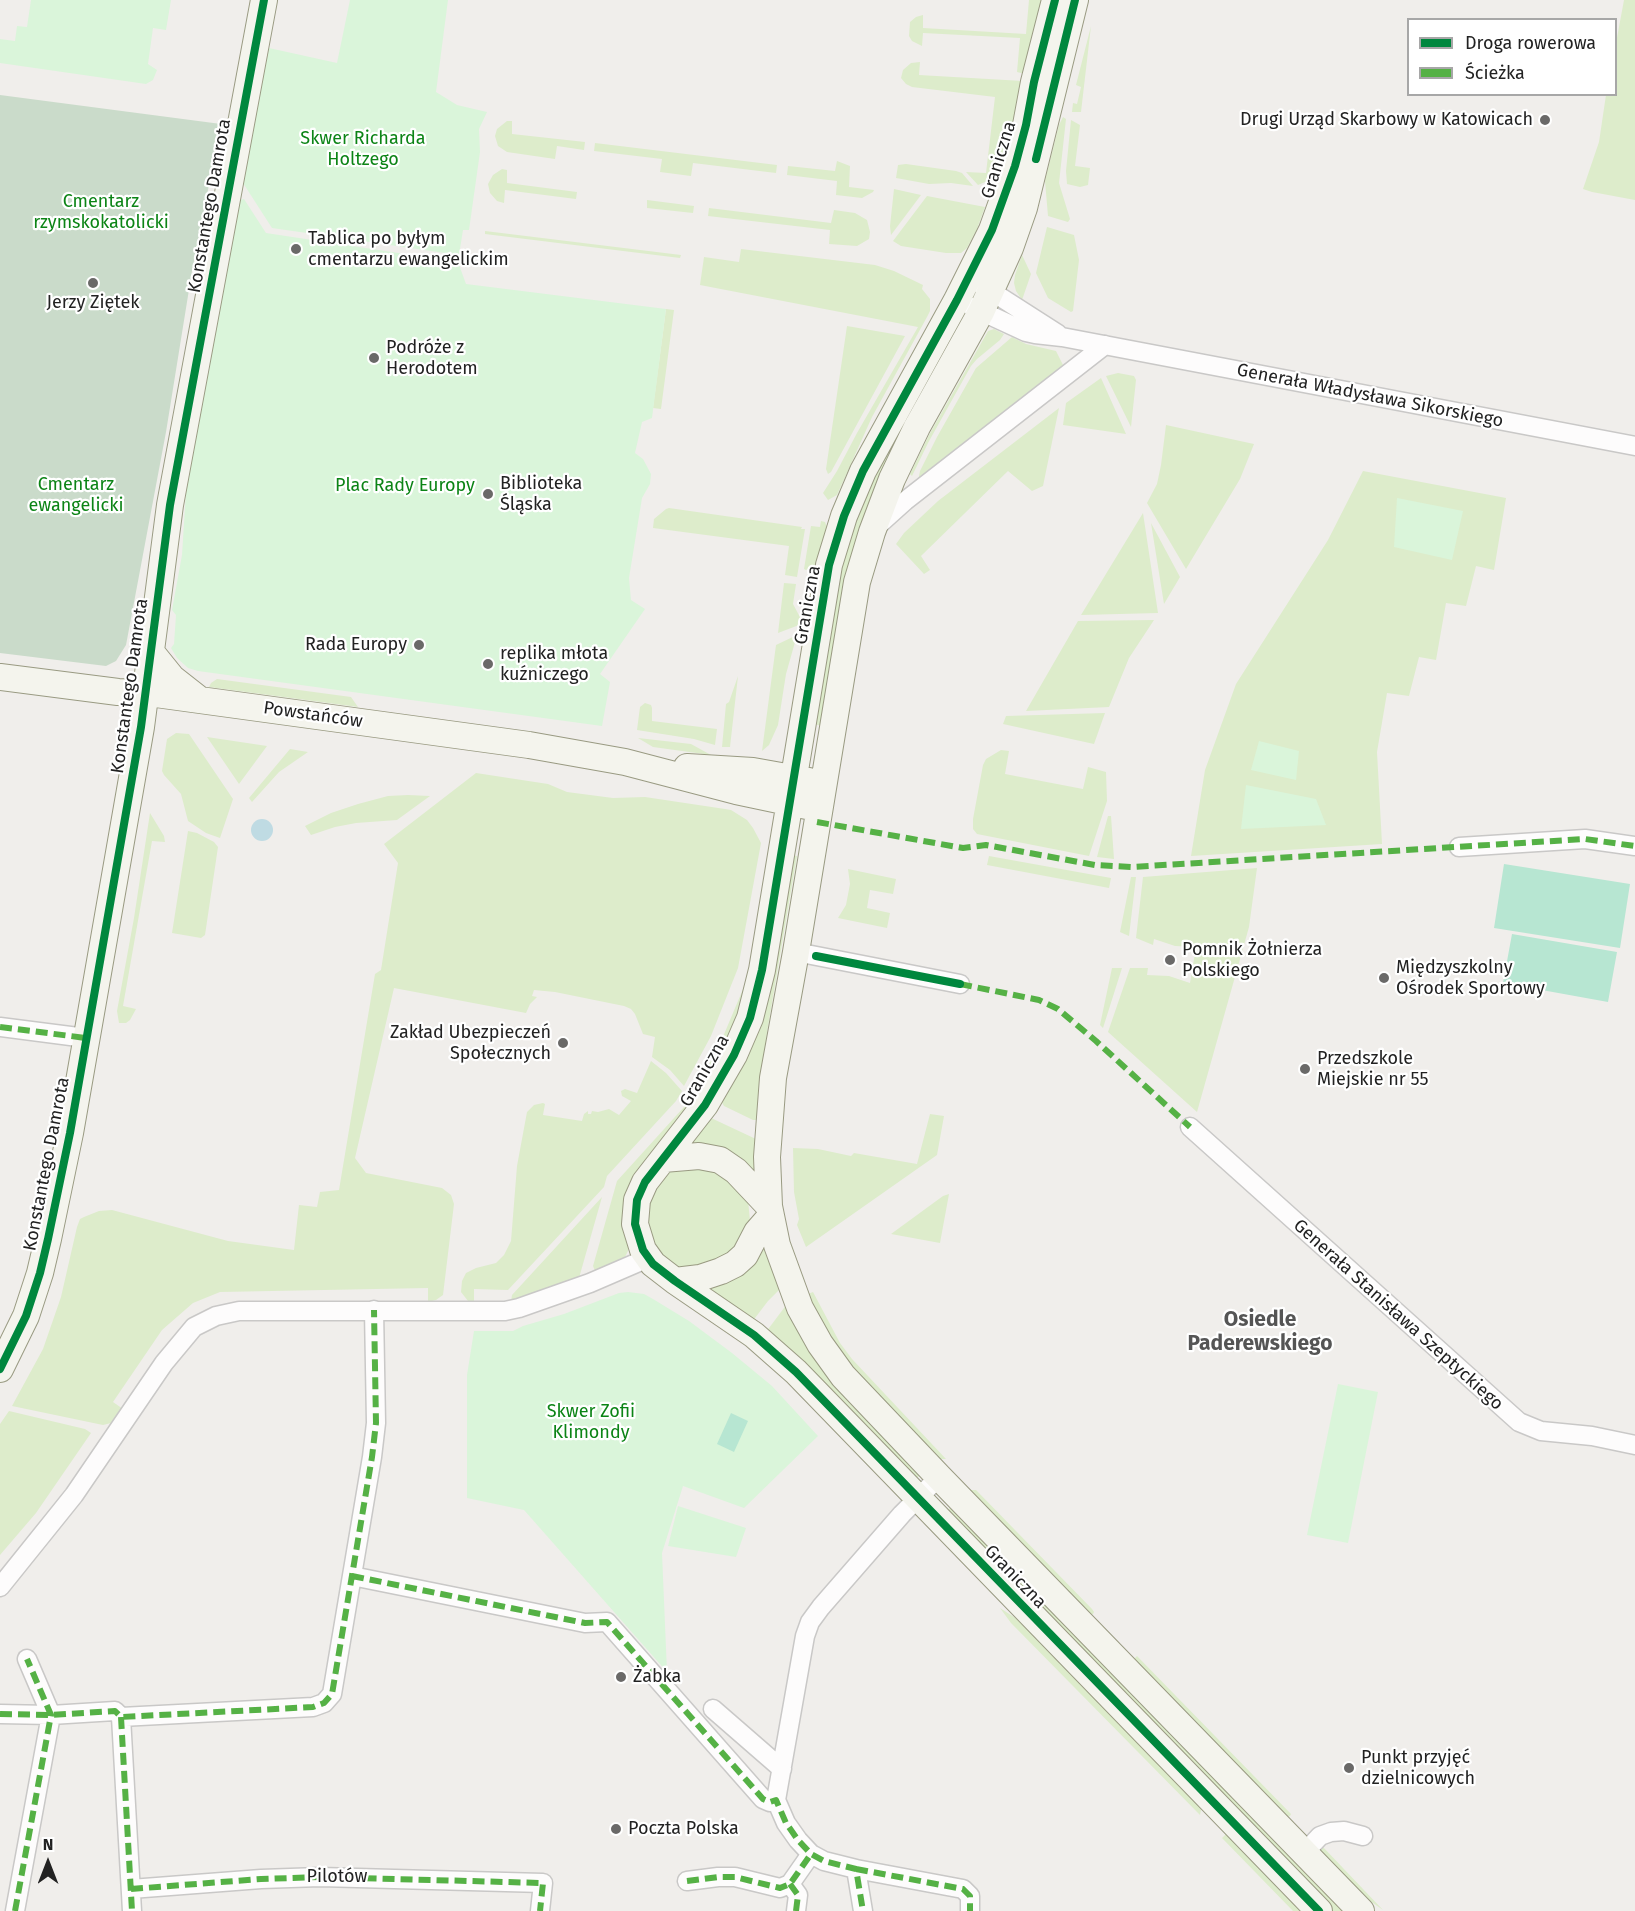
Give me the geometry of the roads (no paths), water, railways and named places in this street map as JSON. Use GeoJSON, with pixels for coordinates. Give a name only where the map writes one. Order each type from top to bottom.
{"type":"FeatureCollection","features":[{"type":"Feature","properties":{"kind":"street","name":"Konstantego Damrota"},"geometry":{"type":"LineString","coordinates":[[0,1369],[26,1316],[40,1273],[65,1157],[141,727],[170,505],[264,0]]}},
{"type":"Feature","properties":{"kind":"street","name":"Graniczna"},"geometry":{"type":"LineString","coordinates":[[663,1159],[697,1116],[715,1088],[734,1055],[750,1018],[762,970],[829,565],[844,516],[863,471],[957,300],[992,230],[1016,163],[1055,0]]}},
{"type":"Feature","properties":{"kind":"street","name":"Graniczna"},"geometry":{"type":"LineString","coordinates":[[1076,0],[1024,208],[1010,248],[986,301],[892,479],[872,532],[857,582],[796,952],[772,1078],[766,1157],[770,1211],[777,1245],[797,1300],[831,1362],[939,1477],[1361,1911]]}},
{"type":"Feature","properties":{"kind":"street","name":"Generała Władysława Sikorskiego"},"geometry":{"type":"LineString","coordinates":[[969,277],[986,301],[1026,332],[1635,446]]}},
{"type":"Feature","properties":{"kind":"street","name":"Generała Władysława Sikorskiego"},"geometry":{"type":"LineString","coordinates":[[957,300],[986,301]]}},
{"type":"Feature","properties":{"kind":"street"},"geometry":{"type":"LineString","coordinates":[[872,532],[905,501],[1105,345]]}},
{"type":"Feature","properties":{"kind":"street"},"geometry":{"type":"LineString","coordinates":[[151,652],[172,678],[200,700]]}},
{"type":"Feature","properties":{"kind":"street","name":"Powstańców"},"geometry":{"type":"LineString","coordinates":[[0,677],[200,700],[529,745],[626,762],[790,804],[821,796]]}},
{"type":"Feature","properties":{"kind":"street"},"geometry":{"type":"LineString","coordinates":[[760,772],[802,729]]}},
{"type":"Feature","properties":{"kind":"street","name":"Powstańców"},"geometry":{"type":"LineString","coordinates":[[626,762],[760,772],[794,778],[821,796]]}},
{"type":"Feature","properties":{"kind":"street"},"geometry":{"type":"LineString","coordinates":[[1459,847],[1585,839],[1635,846]]}},
{"type":"Feature","properties":{"kind":"street"},"geometry":{"type":"LineString","coordinates":[[796,952],[960,984]]}},
{"type":"Feature","properties":{"kind":"street"},"geometry":{"type":"LineString","coordinates":[[0,1027],[86,1038]]}},
{"type":"Feature","properties":{"kind":"street","name":"Generała Stanisława Szeptyckiego"},"geometry":{"type":"LineString","coordinates":[[1190,1127],[1519,1422],[1541,1431],[1592,1436],[1635,1445]]}},
{"type":"Feature","properties":{"kind":"street"},"geometry":{"type":"LineString","coordinates":[[699,1156],[720,1160],[736,1171],[770,1211],[745,1255],[735,1264],[700,1278],[675,1281],[648,1258],[637,1234],[635,1219],[639,1195],[645,1182],[663,1159],[699,1156]]}},
{"type":"Feature","properties":{"kind":"street"},"geometry":{"type":"LineString","coordinates":[[0,1587],[74,1495],[164,1363],[194,1327],[216,1316],[239,1311],[512,1310],[590,1283],[648,1258]]}},
{"type":"Feature","properties":{"kind":"street","name":"Graniczna"},"geometry":{"type":"LineString","coordinates":[[675,1281],[732,1319],[773,1351],[1319,1911]]}},
{"type":"Feature","properties":{"kind":"street"},"geometry":{"type":"LineString","coordinates":[[121,1717],[313,1707],[324,1703],[332,1694],[375,1431],[374,1310]]}},
{"type":"Feature","properties":{"kind":"street"},"geometry":{"type":"LineString","coordinates":[[939,1477],[917,1498],[810,1622],[776,1800],[786,1823],[811,1854],[824,1861],[856,1869],[963,1889],[970,1896],[970,1911]]}},
{"type":"Feature","properties":{"kind":"street"},"geometry":{"type":"LineString","coordinates":[[352,1576],[585,1623],[607,1622],[763,1799],[770,1802],[776,1800]]}},
{"type":"Feature","properties":{"kind":"street"},"geometry":{"type":"LineString","coordinates":[[15,1911],[51,1715],[27,1659]]}},
{"type":"Feature","properties":{"kind":"street"},"geometry":{"type":"LineString","coordinates":[[713,1709],[782,1768]]}},
{"type":"Feature","properties":{"kind":"street"},"geometry":{"type":"LineString","coordinates":[[0,1714],[51,1715],[115,1711],[121,1717],[132,1911]]}},
{"type":"Feature","properties":{"kind":"street"},"geometry":{"type":"LineString","coordinates":[[1304,1853],[1320,1836],[1331,1832],[1344,1831],[1363,1836]]}},
{"type":"Feature","properties":{"kind":"street"},"geometry":{"type":"LineString","coordinates":[[687,1881],[721,1876],[735,1877],[780,1888],[790,1884],[811,1854]]}},
{"type":"Feature","properties":{"kind":"street"},"geometry":{"type":"LineString","coordinates":[[856,1869],[863,1911]]}},
{"type":"Feature","properties":{"kind":"street","name":"Pilotów"},"geometry":{"type":"LineString","coordinates":[[131,1889],[320,1876],[543,1883],[540,1911]]}},
{"type":"Feature","properties":{"kind":"street"},"geometry":{"type":"LineString","coordinates":[[790,1884],[798,1895],[796,1911]]}},
{"type":"Feature","properties":{"kind":"water"},"geometry":{"type":"Polygon","coordinates":[[[262,819],[270,822],[273,830],[270,838],[262,841],[254,838],[251,830],[254,822],[262,819]]]}},
{"type":"Feature","properties":{"kind":"place","name":"Drugi Urząd Skarbowy w Katowicach"},"geometry":{"type":"Point","coordinates":[1545,120]}},
{"type":"Feature","properties":{"kind":"place","name":"Tablica po byłym cmentarzu ewangelickim"},"geometry":{"type":"Point","coordinates":[296,249]}},
{"type":"Feature","properties":{"kind":"place","name":"Jerzy Ziętek"},"geometry":{"type":"Point","coordinates":[93,283]}},
{"type":"Feature","properties":{"kind":"place","name":"Podróże z Herodotem"},"geometry":{"type":"Point","coordinates":[374,358]}},
{"type":"Feature","properties":{"kind":"place","name":"Biblioteka Śląska"},"geometry":{"type":"Point","coordinates":[488,494]}},
{"type":"Feature","properties":{"kind":"place","name":"Rada Europy"},"geometry":{"type":"Point","coordinates":[419,645]}},
{"type":"Feature","properties":{"kind":"place","name":"replika młota kuźniczego"},"geometry":{"type":"Point","coordinates":[488,664]}},
{"type":"Feature","properties":{"kind":"place","name":"Pomnik Żołnierza Polskiego"},"geometry":{"type":"Point","coordinates":[1170,960]}},
{"type":"Feature","properties":{"kind":"place","name":"Międzyszkolny Ośrodek Sportowy"},"geometry":{"type":"Point","coordinates":[1384,978]}},
{"type":"Feature","properties":{"kind":"place","name":"Zakład Ubezpieczeń Społecznych"},"geometry":{"type":"Point","coordinates":[563,1043]}},
{"type":"Feature","properties":{"kind":"place","name":"Przedszkole Miejskie nr 55"},"geometry":{"type":"Point","coordinates":[1305,1069]}},
{"type":"Feature","properties":{"kind":"place","name":"Żabka"},"geometry":{"type":"Point","coordinates":[621,1677]}},
{"type":"Feature","properties":{"kind":"place","name":"Punkt przyjęć dzielnicowych"},"geometry":{"type":"Point","coordinates":[1349,1768]}},
{"type":"Feature","properties":{"kind":"place","name":"Poczta Polska"},"geometry":{"type":"Point","coordinates":[616,1829]}},
{"type":"Feature","properties":{"kind":"district","name":"Osiedle Paderewskiego"},"geometry":{"type":"Point","coordinates":[1260,1332]}},
{"type":"Feature","properties":{"kind":"park label","name":"Skwer Richarda Holtzego"},"geometry":{"type":"Point","coordinates":[363,149]}},
{"type":"Feature","properties":{"kind":"park label","name":"Cmentarz rzymskokatolicki"},"geometry":{"type":"Point","coordinates":[101,212]}},
{"type":"Feature","properties":{"kind":"park label","name":"Plac Rady Europy"},"geometry":{"type":"Point","coordinates":[405,486]}},
{"type":"Feature","properties":{"kind":"park label","name":"Cmentarz ewangelicki"},"geometry":{"type":"Point","coordinates":[76,495]}},
{"type":"Feature","properties":{"kind":"park label","name":"Skwer Zofii Klimondy"},"geometry":{"type":"Point","coordinates":[591,1422]}}]}
